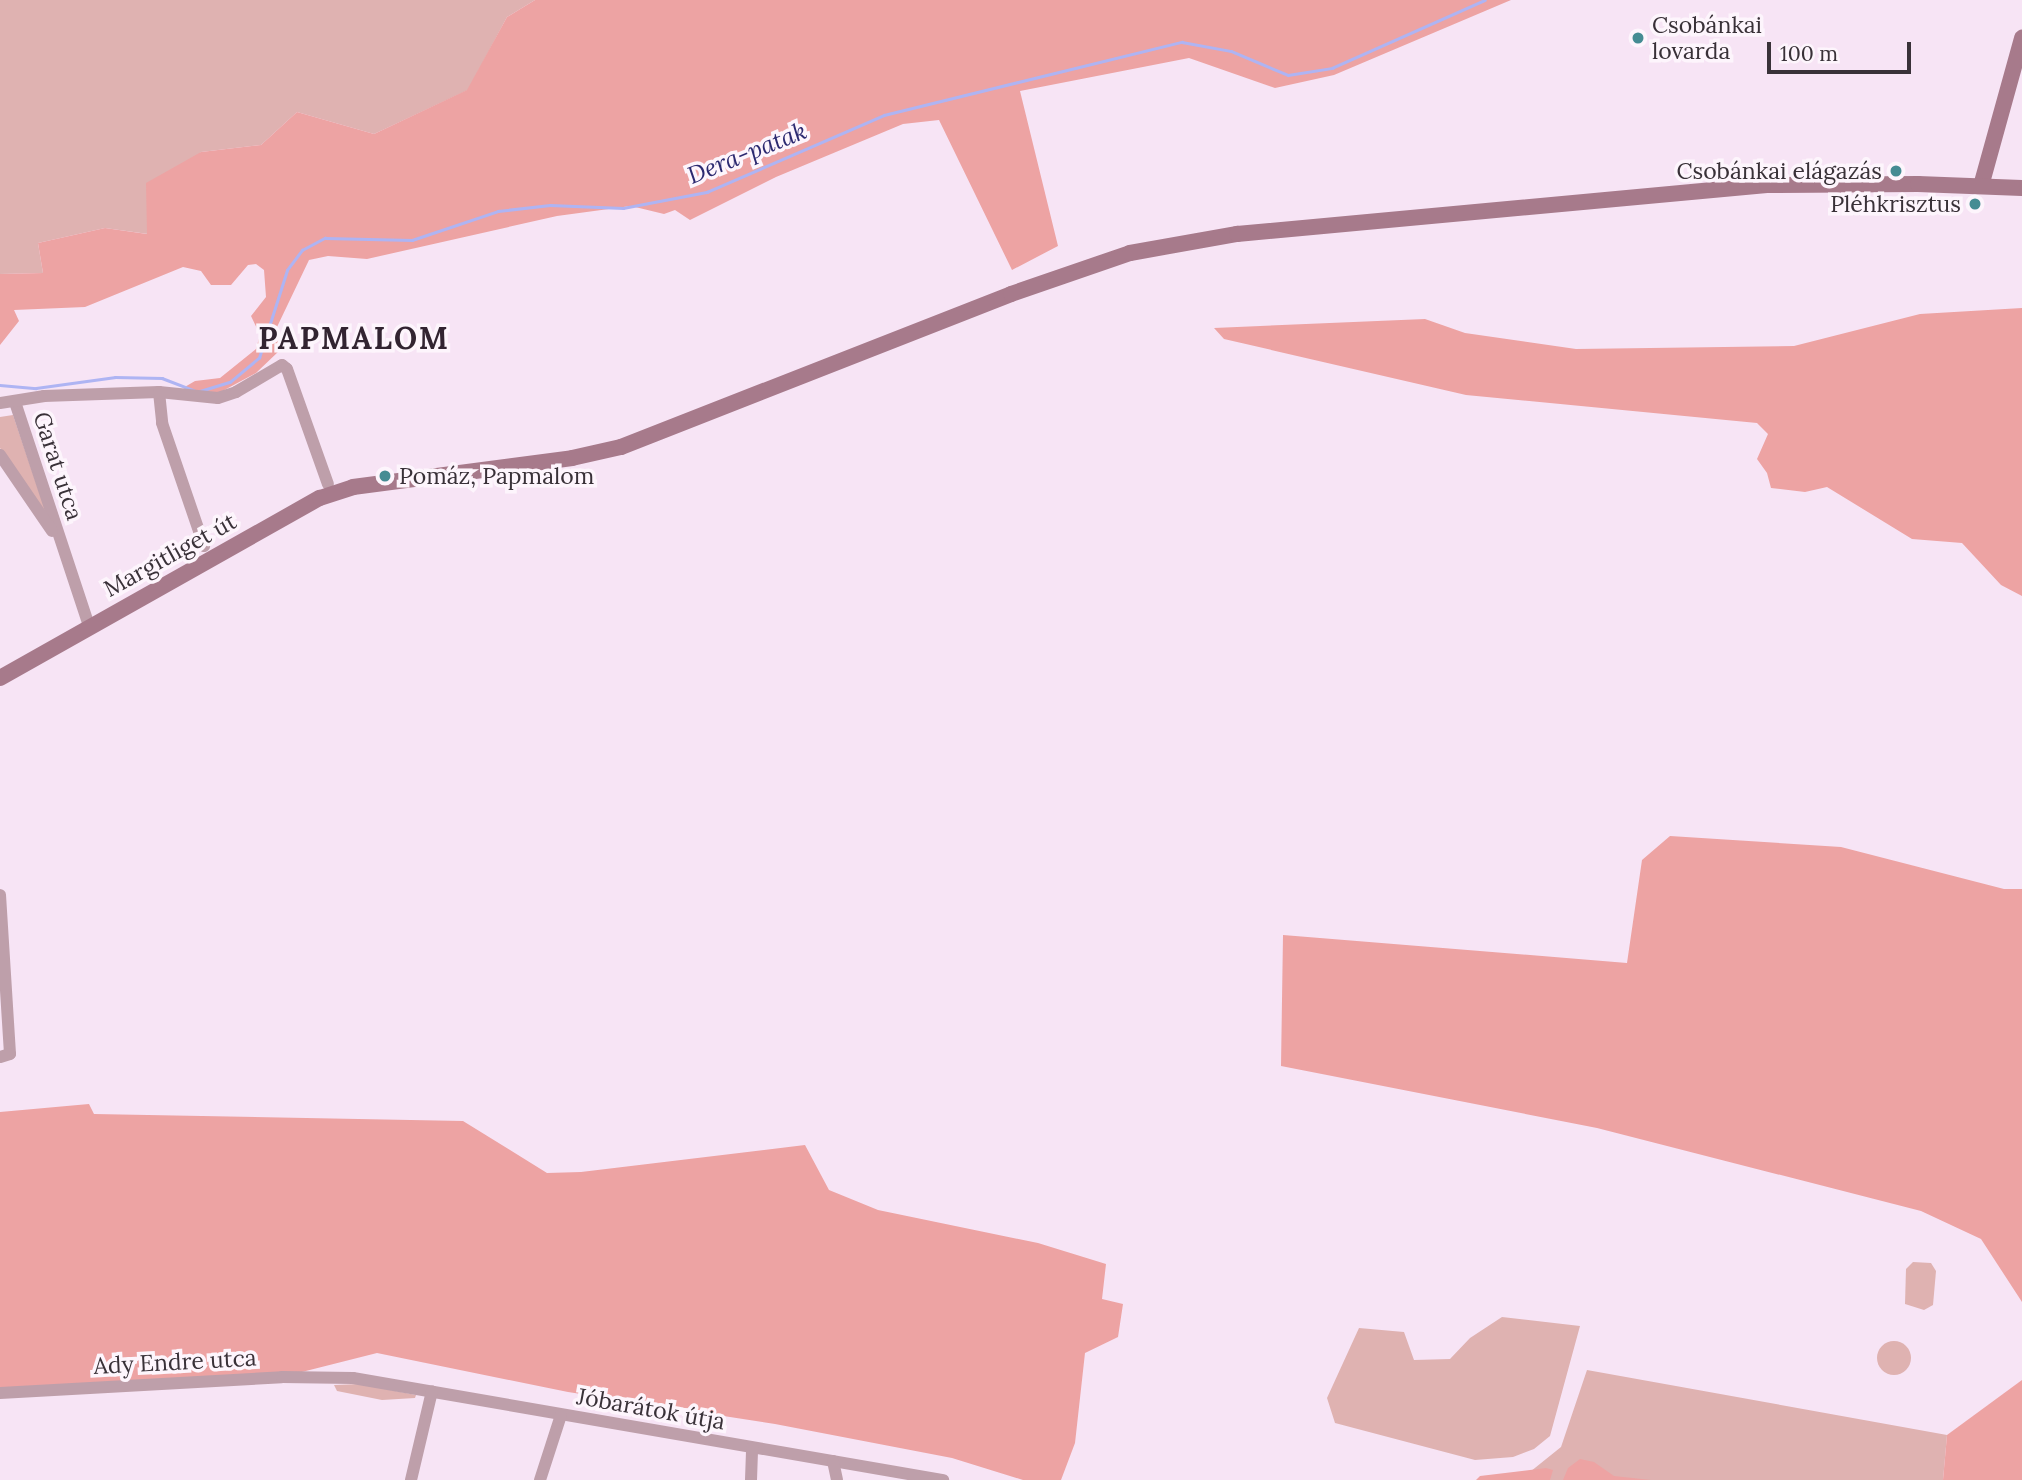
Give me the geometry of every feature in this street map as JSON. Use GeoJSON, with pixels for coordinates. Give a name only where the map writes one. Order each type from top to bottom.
{"type":"FeatureCollection","features":[{"type":"Feature","properties":{"kind":"main road"},"geometry":{"type":"LineString","coordinates":[[1981,187],[2022,38]]}},
{"type":"Feature","properties":{"kind":"main road","name":"Margitliget út"},"geometry":{"type":"LineString","coordinates":[[0,678],[312,503],[368,485],[572,458],[621,447],[1088,266],[1182,242],[1237,234],[1753,186],[1918,184],[2022,188]]}},
{"type":"Feature","properties":{"kind":"street"},"geometry":{"type":"LineString","coordinates":[[0,403],[44,396],[159,392],[218,398],[236,392],[274,367],[282,365],[288,369],[328,484]]}},
{"type":"Feature","properties":{"kind":"street"},"geometry":{"type":"LineString","coordinates":[[159,392],[162,423],[204,546]]}},
{"type":"Feature","properties":{"kind":"street","name":"Garat utca"},"geometry":{"type":"LineString","coordinates":[[15,401],[89,626]]}},
{"type":"Feature","properties":{"kind":"street","name":"Garat utca"},"geometry":{"type":"LineString","coordinates":[[0,455],[60,543]]}},
{"type":"Feature","properties":{"kind":"street"},"geometry":{"type":"LineString","coordinates":[[0,895],[10,1054],[0,1057]]}},
{"type":"Feature","properties":{"kind":"street","name":"Ady Endre utca"},"geometry":{"type":"LineString","coordinates":[[0,1393],[282,1377],[353,1378]]}},
{"type":"Feature","properties":{"kind":"street","name":"Jóbarátok útja"},"geometry":{"type":"LineString","coordinates":[[353,1378],[943,1480]]}},
{"type":"Feature","properties":{"kind":"street"},"geometry":{"type":"LineString","coordinates":[[411,1480],[432,1391]]}},
{"type":"Feature","properties":{"kind":"street"},"geometry":{"type":"LineString","coordinates":[[540,1480],[561,1415]]}},
{"type":"Feature","properties":{"kind":"street"},"geometry":{"type":"LineString","coordinates":[[751,1480],[752,1448]]}},
{"type":"Feature","properties":{"kind":"street"},"geometry":{"type":"LineString","coordinates":[[833,1461],[837,1480]]}},
{"type":"Feature","properties":{"kind":"shaded area"},"geometry":{"type":"Polygon","coordinates":[[[0,0],[535,0],[507,17],[468,90],[374,134],[297,112],[261,145],[201,152],[148,234],[105,228],[38,243],[43,273],[0,274],[0,0]]]}},
{"type":"Feature","properties":{"kind":"shaded area"},"geometry":{"type":"Polygon","coordinates":[[[535,0],[1511,0],[1334,75],[1275,88],[1189,58],[1020,91],[1058,246],[1012,270],[939,120],[903,124],[776,177],[690,220],[675,210],[664,214],[631,206],[557,216],[367,259],[328,256],[309,260],[277,327],[279,351],[256,373],[215,395],[196,394],[183,388],[195,381],[220,378],[256,349],[260,335],[251,316],[266,297],[264,270],[256,264],[248,265],[231,285],[211,285],[201,271],[183,267],[85,307],[14,310],[19,321],[0,345],[0,274],[43,273],[38,243],[105,228],[147,234],[146,183],[201,152],[261,145],[297,112],[374,134],[467,90],[507,17],[535,0]]]}},
{"type":"Feature","properties":{"kind":"shaded area"},"geometry":{"type":"Polygon","coordinates":[[[2022,308],[2022,596],[2001,585],[1962,543],[1912,539],[1827,487],[1805,492],[1771,488],[1767,473],[1757,459],[1768,434],[1757,423],[1466,395],[1224,339],[1214,328],[1425,319],[1465,333],[1576,349],[1794,346],[1920,314],[2022,308]]]}},
{"type":"Feature","properties":{"kind":"shaded area"},"geometry":{"type":"Polygon","coordinates":[[[13,415],[48,518],[0,448],[0,417],[13,415]]]}},
{"type":"Feature","properties":{"kind":"shaded area"},"geometry":{"type":"Polygon","coordinates":[[[1670,836],[1841,847],[2004,889],[2022,889],[2022,1302],[1981,1239],[1921,1211],[1597,1128],[1281,1066],[1283,935],[1627,963],[1642,860],[1670,836]]]}},
{"type":"Feature","properties":{"kind":"shaded area"},"geometry":{"type":"Polygon","coordinates":[[[89,1104],[94,1114],[463,1121],[547,1173],[581,1172],[805,1145],[829,1190],[878,1210],[1038,1243],[1106,1264],[1102,1299],[1123,1304],[1118,1337],[1085,1353],[1075,1443],[1061,1480],[1023,1480],[952,1458],[775,1424],[568,1392],[377,1353],[282,1377],[0,1390],[0,1112],[89,1104]]]}},
{"type":"Feature","properties":{"kind":"shaded area"},"geometry":{"type":"Polygon","coordinates":[[[1913,1262],[1931,1263],[1936,1271],[1933,1305],[1924,1310],[1905,1304],[1906,1269],[1913,1262]]]}},
{"type":"Feature","properties":{"kind":"shaded area"},"geometry":{"type":"Polygon","coordinates":[[[1502,1317],[1580,1326],[1550,1436],[1534,1449],[1513,1457],[1475,1460],[1335,1423],[1327,1398],[1359,1328],[1404,1332],[1414,1360],[1450,1359],[1470,1338],[1502,1317]]]}},
{"type":"Feature","properties":{"kind":"shaded area"},"geometry":{"type":"Polygon","coordinates":[[[1894,1341],[1906,1346],[1911,1358],[1906,1370],[1894,1375],[1882,1370],[1877,1358],[1882,1346],[1894,1341]]]}},
{"type":"Feature","properties":{"kind":"shaded area"},"geometry":{"type":"Polygon","coordinates":[[[1587,1370],[1947,1435],[1943,1480],[1520,1480],[1561,1447],[1587,1370]]]}},
{"type":"Feature","properties":{"kind":"shaded area"},"geometry":{"type":"Polygon","coordinates":[[[2022,1380],[2022,1480],[1943,1480],[1947,1435],[2022,1380]]]}},
{"type":"Feature","properties":{"kind":"shaded area"},"geometry":{"type":"Polygon","coordinates":[[[360,1384],[416,1395],[415,1398],[382,1400],[337,1391],[334,1385],[360,1384]]]}},
{"type":"Feature","properties":{"kind":"shaded area"},"geometry":{"type":"Polygon","coordinates":[[[1580,1459],[1594,1462],[1614,1476],[1651,1480],[1563,1480],[1568,1468],[1580,1459]]]}},
{"type":"Feature","properties":{"kind":"shaded area"},"geometry":{"type":"Polygon","coordinates":[[[1546,1468],[1553,1470],[1550,1480],[1476,1480],[1480,1476],[1546,1468]]]}},
{"type":"Feature","properties":{"kind":"waterway","name":"Dera-patak"},"geometry":{"type":"LineString","coordinates":[[200,391],[230,382],[259,358],[287,270],[302,250],[325,238],[412,240],[498,211],[550,205],[623,208],[707,192],[884,115],[1182,42],[1231,51],[1288,75],[1332,68],[1485,0]]}},
{"type":"Feature","properties":{"kind":"waterway","name":"Dera-patak"},"geometry":{"type":"LineString","coordinates":[[0,385],[36,388],[115,377],[162,378],[194,390]]}},
{"type":"Feature","properties":{"kind":"place","name":"Csobánkai lovarda"},"geometry":{"type":"Point","coordinates":[1638,38]}},
{"type":"Feature","properties":{"kind":"place","name":"Csobánkai elágazás"},"geometry":{"type":"Point","coordinates":[1896,171]}},
{"type":"Feature","properties":{"kind":"place","name":"Pléhkrisztus"},"geometry":{"type":"Point","coordinates":[1975,204]}},
{"type":"Feature","properties":{"kind":"place","name":"Pomáz, Papmalom"},"geometry":{"type":"Point","coordinates":[385,476]}},
{"type":"Feature","properties":{"kind":"district","name":"PAPMALOM"},"geometry":{"type":"Point","coordinates":[354,338]}}]}
